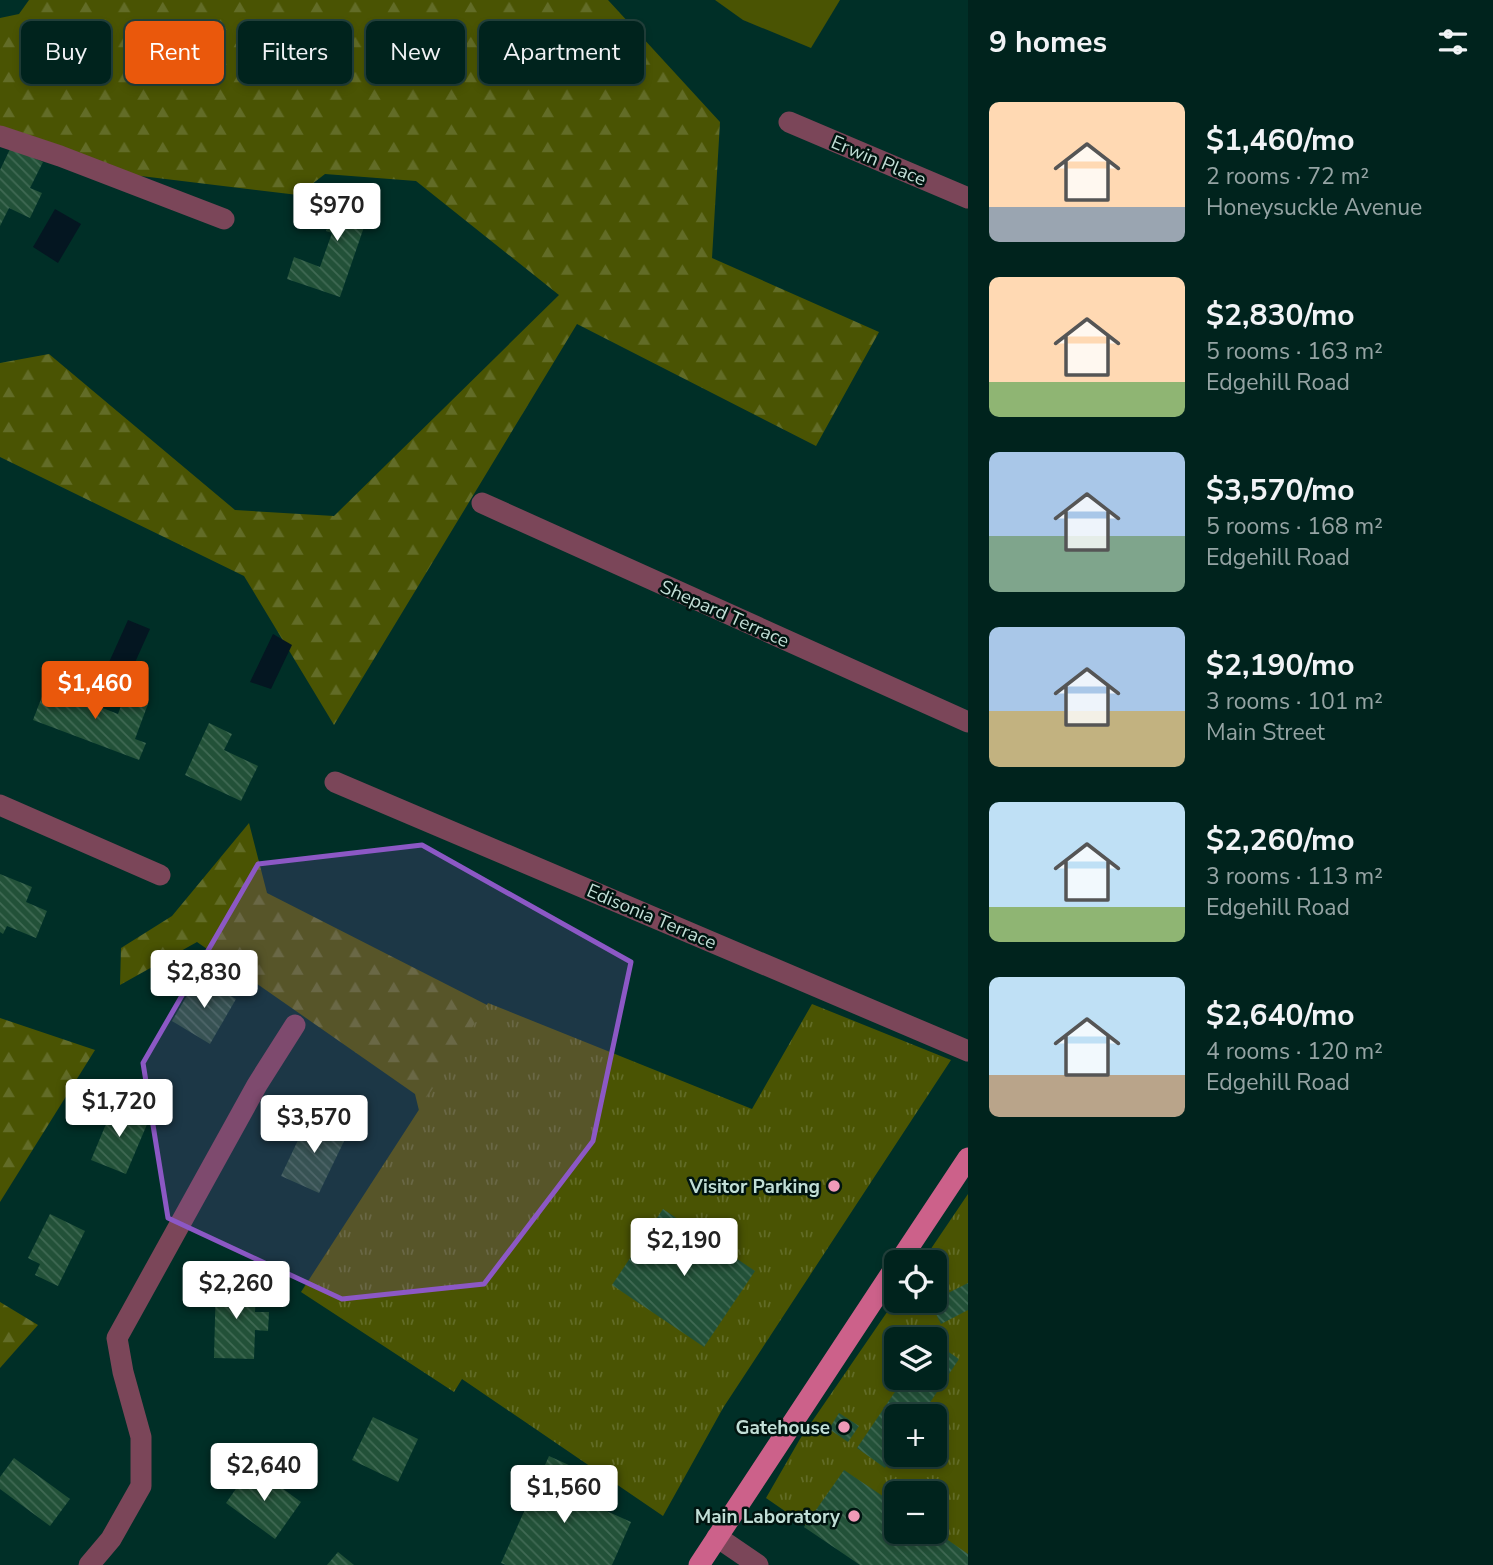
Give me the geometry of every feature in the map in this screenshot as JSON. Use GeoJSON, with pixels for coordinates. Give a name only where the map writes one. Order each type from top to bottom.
{"type":"FeatureCollection","features":[{"type":"Feature","properties":{"kind":"main road"},"geometry":{"type":"LineString","coordinates":[[906,1250],[968,1158]]}},
{"type":"Feature","properties":{"kind":"main road"},"geometry":{"type":"LineString","coordinates":[[699,1565],[884,1284]]}},
{"type":"Feature","properties":{"kind":"street","name":"Erwin Place"},"geometry":{"type":"LineString","coordinates":[[789,122],[968,198]]}},
{"type":"Feature","properties":{"kind":"street"},"geometry":{"type":"LineString","coordinates":[[0,136],[224,219]]}},
{"type":"Feature","properties":{"kind":"street","name":"Shepard Terrace"},"geometry":{"type":"LineString","coordinates":[[482,503],[968,722]]}},
{"type":"Feature","properties":{"kind":"street","name":"Edisonia Terrace"},"geometry":{"type":"LineString","coordinates":[[335,782],[968,1051]]}},
{"type":"Feature","properties":{"kind":"street"},"geometry":{"type":"LineString","coordinates":[[0,805],[160,875]]}},
{"type":"Feature","properties":{"kind":"street"},"geometry":{"type":"LineString","coordinates":[[89,1565],[111,1539],[141,1486],[141,1437],[117,1338],[257,1085],[295,1025]]}},
{"type":"Feature","properties":{"kind":"street"},"geometry":{"type":"LineString","coordinates":[[717,1537],[758,1565]]}},
{"type":"Feature","properties":{"kind":"highlighted area"},"geometry":{"type":"Polygon","coordinates":[[[422,845],[631,962],[593,1141],[484,1284],[342,1299],[168,1218],[143,1063],[258,864],[422,845]]]}},
{"type":"Feature","properties":{"kind":"green space"},"geometry":{"type":"Polygon","coordinates":[[[29,0],[608,0],[627,21],[479,21],[479,84],[644,84],[644,39],[720,122],[712,258],[879,332],[816,446],[577,324],[334,725],[244,576],[0,457],[0,363],[49,354],[235,510],[334,516],[559,295],[416,181],[325,174],[298,195],[108,172],[0,129],[0,18],[19,14],[29,0]]]}},
{"type":"Feature","properties":{"kind":"green space"},"geometry":{"type":"Polygon","coordinates":[[[715,0],[840,0],[811,48],[743,20],[715,0]]]}},
{"type":"Feature","properties":{"kind":"green space"},"geometry":{"type":"Polygon","coordinates":[[[249,823],[267,893],[489,1006],[423,1127],[415,1094],[197,942],[120,985],[121,948],[172,916],[249,823]]]}},
{"type":"Feature","properties":{"kind":"green space"},"geometry":{"type":"Polygon","coordinates":[[[488,1003],[752,1109],[812,1004],[951,1060],[723,1408],[663,1516],[462,1379],[454,1392],[301,1292],[488,1003]]]}},
{"type":"Feature","properties":{"kind":"green space"},"geometry":{"type":"Polygon","coordinates":[[[0,1018],[95,1050],[0,1202],[0,1018]]]}},
{"type":"Feature","properties":{"kind":"green space"},"geometry":{"type":"Polygon","coordinates":[[[968,1194],[968,1565],[863,1565],[766,1498],[800,1439],[886,1313],[947,1313],[947,1250],[930,1250],[968,1194]]]}},
{"type":"Feature","properties":{"kind":"green space"},"geometry":{"type":"Polygon","coordinates":[[[0,1302],[38,1325],[0,1368],[0,1302]]]}},
{"type":"Feature","properties":{"kind":"water"},"geometry":{"type":"Polygon","coordinates":[[[55,209],[81,224],[58,263],[33,247],[55,209]]]}},
{"type":"Feature","properties":{"kind":"water"},"geometry":{"type":"Polygon","coordinates":[[[128,620],[150,629],[128,678],[106,669],[128,620]]]}},
{"type":"Feature","properties":{"kind":"water"},"geometry":{"type":"Polygon","coordinates":[[[273,634],[292,645],[271,689],[250,682],[273,634]]]}},
{"type":"Feature","properties":{"kind":"building"},"geometry":{"type":"Polygon","coordinates":[[[11,147],[43,162],[30,188],[42,193],[30,218],[9,208],[0,226],[0,170],[11,147]]]}},
{"type":"Feature","properties":{"kind":"building"},"geometry":{"type":"Polygon","coordinates":[[[342,183],[375,195],[340,297],[287,279],[294,257],[320,267],[332,233],[326,231],[342,183]]]}},
{"type":"Feature","properties":{"kind":"building"},"geometry":{"type":"Polygon","coordinates":[[[46,686],[118,714],[125,695],[148,704],[135,739],[146,743],[139,760],[33,720],[46,686]]]}},
{"type":"Feature","properties":{"kind":"building"},"geometry":{"type":"Polygon","coordinates":[[[209,723],[232,734],[224,750],[258,766],[241,801],[185,775],[209,723]]]}},
{"type":"Feature","properties":{"kind":"building"},"geometry":{"type":"Polygon","coordinates":[[[0,874],[32,887],[26,902],[47,911],[36,938],[7,926],[3,934],[0,932],[0,874]]]}},
{"type":"Feature","properties":{"kind":"building"},"geometry":{"type":"Polygon","coordinates":[[[198,977],[236,999],[210,1044],[172,1021],[198,977]]]}},
{"type":"Feature","properties":{"kind":"building"},"geometry":{"type":"Polygon","coordinates":[[[106,1104],[148,1122],[126,1174],[91,1160],[106,1124],[99,1122],[106,1104]]]}},
{"type":"Feature","properties":{"kind":"building"},"geometry":{"type":"Polygon","coordinates":[[[309,1117],[347,1135],[319,1193],[281,1176],[309,1117]]]}},
{"type":"Feature","properties":{"kind":"building"},"geometry":{"type":"Polygon","coordinates":[[[663,1209],[755,1271],[704,1347],[612,1285],[663,1209]]]}},
{"type":"Feature","properties":{"kind":"building"},"geometry":{"type":"Polygon","coordinates":[[[50,1214],[85,1231],[58,1286],[35,1275],[40,1264],[28,1258],[50,1214]]]}},
{"type":"Feature","properties":{"kind":"building"},"geometry":{"type":"Polygon","coordinates":[[[216,1279],[240,1280],[239,1291],[256,1291],[255,1312],[269,1312],[268,1331],[255,1330],[254,1359],[214,1358],[216,1279]]]}},
{"type":"Feature","properties":{"kind":"building"},"geometry":{"type":"Polygon","coordinates":[[[968,1283],[968,1310],[941,1324],[936,1313],[947,1313],[947,1294],[968,1283]]]}},
{"type":"Feature","properties":{"kind":"building"},"geometry":{"type":"Polygon","coordinates":[[[947,1351],[959,1359],[947,1377],[947,1351]]]}},
{"type":"Feature","properties":{"kind":"building"},"geometry":{"type":"Polygon","coordinates":[[[896,1390],[938,1390],[929,1404],[887,1404],[896,1390]]]}},
{"type":"Feature","properties":{"kind":"building"},"geometry":{"type":"Polygon","coordinates":[[[884,1408],[885,1468],[857,1448],[884,1408]]]}},
{"type":"Feature","properties":{"kind":"building","name":"Gatehouse"},"geometry":{"type":"Polygon","coordinates":[[[839,1413],[859,1426],[848,1442],[829,1429],[839,1413]]]}},
{"type":"Feature","properties":{"kind":"building"},"geometry":{"type":"Polygon","coordinates":[[[373,1417],[418,1439],[398,1482],[352,1460],[373,1417]]]}},
{"type":"Feature","properties":{"kind":"building"},"geometry":{"type":"Polygon","coordinates":[[[549,1456],[582,1471],[571,1495],[631,1522],[612,1565],[501,1563],[549,1456]]]}},
{"type":"Feature","properties":{"kind":"building"},"geometry":{"type":"Polygon","coordinates":[[[14,1458],[70,1499],[50,1526],[0,1489],[0,1477],[14,1458]]]}},
{"type":"Feature","properties":{"kind":"building"},"geometry":{"type":"Polygon","coordinates":[[[252,1466],[301,1502],[275,1539],[226,1503],[252,1466]]]}},
{"type":"Feature","properties":{"kind":"building","name":"Main Laboratory"},"geometry":{"type":"Polygon","coordinates":[[[844,1470],[884,1497],[884,1544],[947,1544],[947,1539],[968,1554],[968,1565],[860,1565],[804,1527],[844,1470]]]}},
{"type":"Feature","properties":{"kind":"building"},"geometry":{"type":"Polygon","coordinates":[[[338,1552],[354,1565],[327,1565],[338,1552]]]}},
{"type":"Feature","properties":{"kind":"place","name":"Visitor Parking"},"geometry":{"type":"Point","coordinates":[834,1186]}},
{"type":"Feature","properties":{"kind":"place","name":"Gatehouse"},"geometry":{"type":"Point","coordinates":[844,1427]}},
{"type":"Feature","properties":{"kind":"place","name":"Main Laboratory"},"geometry":{"type":"Point","coordinates":[854,1516]}}]}
